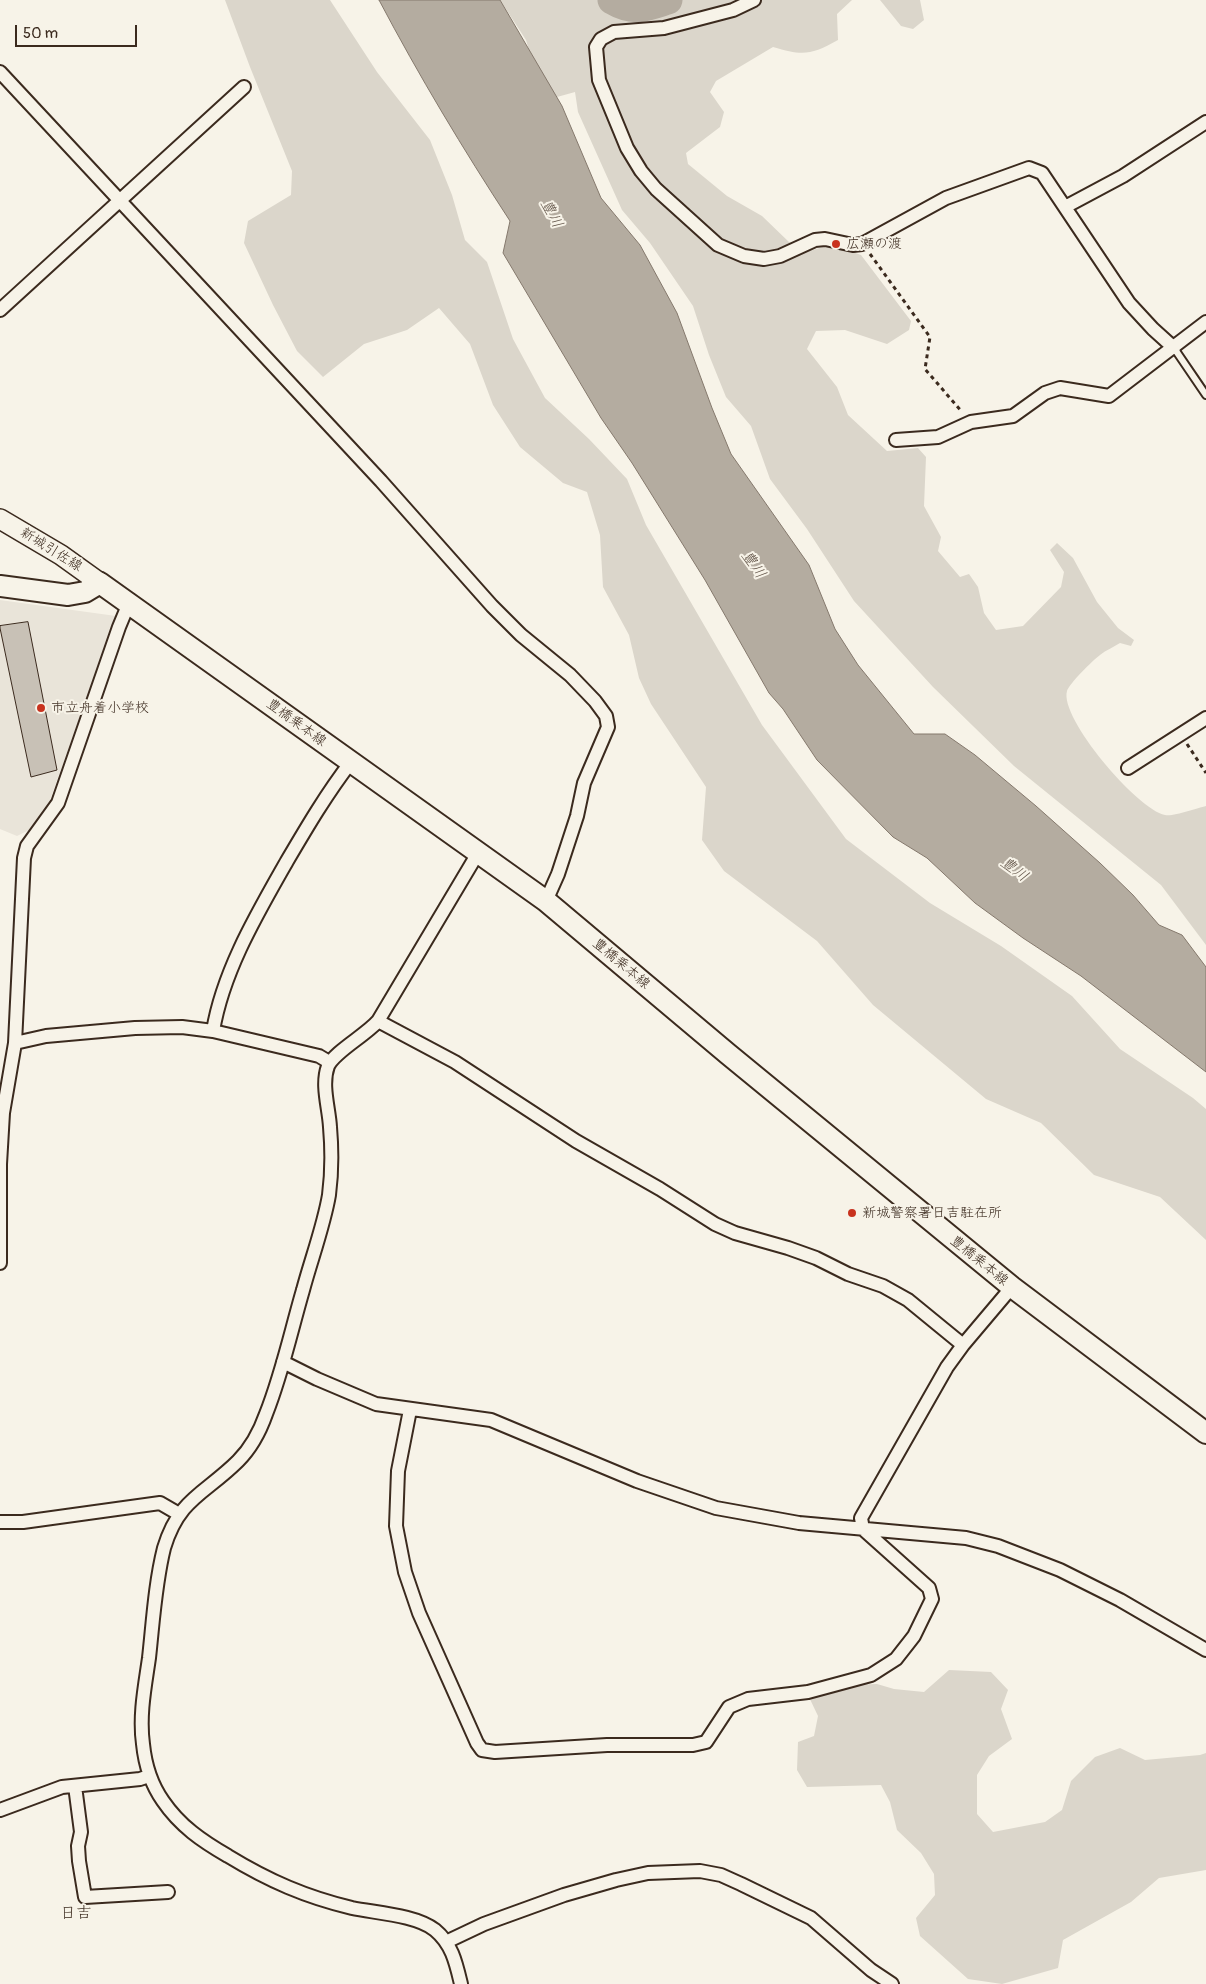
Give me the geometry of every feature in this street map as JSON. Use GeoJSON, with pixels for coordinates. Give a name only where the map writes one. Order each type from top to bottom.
{"type":"FeatureCollection","features":[{"type":"Feature","properties":{"kind":"main road","name":"新城引佐線"},"geometry":{"type":"LineString","coordinates":[[0,519],[61,555],[100,583]]}},
{"type":"Feature","properties":{"kind":"main road","name":"豊橋乗本線"},"geometry":{"type":"LineString","coordinates":[[100,583],[546,901],[1012,1288],[1206,1433]]}},
{"type":"Feature","properties":{"kind":"main road"},"geometry":{"type":"LineString","coordinates":[[0,586],[68,595],[85,592],[100,583]]}},
{"type":"Feature","properties":{"kind":"street"},"geometry":{"type":"LineString","coordinates":[[754,0],[733,10],[664,28],[614,32],[601,39],[596,47],[599,80],[627,148],[640,171],[656,189],[718,245],[744,256],[764,259],[780,256],[814,240],[825,239],[853,245],[862,244],[946,198],[1029,168],[1042,173],[1129,303],[1174,348]]}},
{"type":"Feature","properties":{"kind":"street"},"geometry":{"type":"LineString","coordinates":[[0,72],[380,481],[492,606],[521,635],[570,675],[595,701],[606,716],[608,727],[584,783],[578,816],[558,874],[546,901]]}},
{"type":"Feature","properties":{"kind":"street"},"geometry":{"type":"LineString","coordinates":[[0,310],[244,87]]}},
{"type":"Feature","properties":{"kind":"street"},"geometry":{"type":"LineString","coordinates":[[1065,207],[1123,176],[1206,122]]}},
{"type":"Feature","properties":{"kind":"street"},"geometry":{"type":"LineString","coordinates":[[896,440],[938,437],[971,422],[1013,416],[1045,393],[1060,388],[1109,396],[1206,322]]}},
{"type":"Feature","properties":{"kind":"street"},"geometry":{"type":"LineString","coordinates":[[0,1263],[0,1164],[3,1114],[16,1043],[24,858],[27,846],[58,803],[129,603]]}},
{"type":"Feature","properties":{"kind":"street"},"geometry":{"type":"LineString","coordinates":[[1128,768],[1206,718]]}},
{"type":"Feature","properties":{"kind":"street"},"geometry":{"type":"LineString","coordinates":[[213,1031],[217,1006],[238,956],[267,897],[310,821],[351,762]]}},
{"type":"Feature","properties":{"kind":"street"},"geometry":{"type":"LineString","coordinates":[[461,1984],[453,1953],[434,1929],[416,1920],[313,1898],[269,1880],[197,1838],[175,1818],[149,1776],[142,1745],[142,1718],[156,1595],[162,1560],[170,1531],[179,1514],[194,1498],[239,1460],[256,1437],[268,1412],[283,1362],[328,1197],[332,1156],[326,1095],[326,1074],[329,1062],[342,1050],[368,1032],[378,1021],[478,853]]}},
{"type":"Feature","properties":{"kind":"street"},"geometry":{"type":"LineString","coordinates":[[378,1021],[455,1062],[576,1141],[660,1189],[715,1224],[735,1233],[788,1248],[848,1274],[883,1286],[908,1300],[963,1346]]}},
{"type":"Feature","properties":{"kind":"street"},"geometry":{"type":"LineString","coordinates":[[16,1043],[46,1036],[136,1028],[182,1027],[213,1031],[319,1056],[329,1062]]}},
{"type":"Feature","properties":{"kind":"street"},"geometry":{"type":"LineString","coordinates":[[410,1410],[398,1471],[396,1526],[405,1572],[419,1613],[477,1743],[482,1750],[495,1752],[607,1745],[693,1744],[706,1742],[729,1707],[748,1699],[808,1692],[871,1675],[896,1659],[914,1636],[932,1599],[929,1588],[863,1529],[861,1518],[947,1367],[1012,1288]]}},
{"type":"Feature","properties":{"kind":"street"},"geometry":{"type":"LineString","coordinates":[[283,1362],[317,1380],[376,1404],[491,1420],[637,1481],[716,1508],[799,1523],[966,1538],[998,1546],[1060,1570],[1120,1600],[1206,1650]]}},
{"type":"Feature","properties":{"kind":"street"},"geometry":{"type":"LineString","coordinates":[[0,1522],[23,1522],[160,1503],[179,1514]]}},
{"type":"Feature","properties":{"kind":"street"},"geometry":{"type":"LineString","coordinates":[[1,1806],[62,1787],[140,1779],[149,1776]]}},
{"type":"Feature","properties":{"kind":"street"},"geometry":{"type":"LineString","coordinates":[[75,1786],[81,1832],[78,1846],[79,1861],[85,1897],[168,1892]]}},
{"type":"Feature","properties":{"kind":"street"},"geometry":{"type":"LineString","coordinates":[[446,1942],[457,1935],[511,1914],[564,1895],[616,1880],[648,1873],[700,1871],[721,1875],[811,1918],[871,1970],[892,1984]]}},
{"type":"Feature","properties":{"kind":"lane"},"geometry":{"type":"LineString","coordinates":[[1174,348],[1206,395]]}},
{"type":"Feature","properties":{"kind":"path"},"geometry":{"type":"LineString","coordinates":[[862,244],[930,337],[925,369],[971,422]]}},
{"type":"Feature","properties":{"kind":"path"},"geometry":{"type":"LineString","coordinates":[[1180,734],[1206,773]]}},
{"type":"Feature","properties":{"kind":"shaded area"},"geometry":{"type":"Polygon","coordinates":[[[225,0],[330,0],[377,72],[430,140],[452,195],[465,240],[487,262],[513,339],[545,398],[589,439],[627,479],[646,525],[762,725],[846,839],[930,903],[1001,946],[1072,996],[1120,1049],[1193,1098],[1206,1109],[1206,1240],[1160,1197],[1094,1175],[1041,1123],[986,1099],[873,1005],[817,941],[724,871],[702,840],[706,787],[651,704],[639,678],[629,635],[603,587],[600,535],[587,492],[563,483],[520,447],[493,405],[470,344],[439,308],[407,330],[364,344],[323,377],[297,351],[244,243],[248,221],[291,195],[292,171],[225,0]]]}},
{"type":"Feature","properties":{"kind":"shaded area"},"geometry":{"type":"Polygon","coordinates":[[[500,0],[852,0],[837,14],[838,40],[821,49],[800,53],[773,47],[716,81],[710,92],[724,112],[720,127],[686,153],[688,164],[727,196],[762,216],[789,242],[809,251],[823,247],[850,251],[861,255],[911,321],[909,330],[887,344],[845,330],[816,331],[807,349],[837,387],[848,415],[887,451],[918,448],[926,457],[924,506],[941,537],[938,551],[960,577],[969,574],[978,587],[984,613],[996,630],[1023,626],[1061,587],[1064,572],[1050,550],[1057,543],[1073,558],[1097,602],[1118,628],[1134,640],[1131,646],[1120,643],[1102,653],[1092,662],[1076,678],[1067,691],[1068,704],[1075,721],[1087,741],[1103,761],[1120,781],[1153,809],[1169,815],[1206,806],[1206,945],[1161,885],[1014,766],[933,687],[854,601],[807,529],[770,479],[751,426],[726,397],[709,355],[693,306],[650,243],[622,210],[578,112],[575,92],[557,97],[539,84],[526,40],[500,0]]]}},
{"type":"Feature","properties":{"kind":"shaded area"},"geometry":{"type":"Polygon","coordinates":[[[880,0],[920,0],[924,20],[913,29],[901,26],[880,0]]]}},
{"type":"Feature","properties":{"kind":"shaded area","name":"市立舟着小学校"},"geometry":{"type":"Polygon","coordinates":[[[0,600],[116,616],[50,800],[29,830],[17,836],[0,829],[0,600]]]}},
{"type":"Feature","properties":{"kind":"shaded area"},"geometry":{"type":"Polygon","coordinates":[[[949,1670],[991,1672],[1008,1690],[1001,1709],[1012,1739],[989,1756],[977,1775],[977,1814],[993,1832],[1045,1822],[1062,1810],[1071,1781],[1095,1757],[1120,1748],[1145,1760],[1206,1753],[1206,1870],[1159,1878],[1131,1902],[1063,1940],[1058,1968],[1002,1984],[968,1979],[920,1936],[916,1918],[935,1895],[934,1874],[921,1853],[897,1830],[890,1802],[881,1785],[807,1787],[797,1770],[798,1742],[814,1736],[818,1716],[808,1695],[819,1686],[877,1684],[894,1689],[924,1692],[949,1670]]]}},
{"type":"Feature","properties":{"kind":"water","name":"豊川"},"geometry":{"type":"Polygon","coordinates":[[[379,0],[500,0],[562,106],[601,198],[640,245],[677,313],[731,454],[809,565],[835,629],[858,665],[914,734],[945,734],[975,755],[1100,863],[1133,895],[1159,925],[1182,935],[1206,967],[1206,1072],[1081,976],[1023,938],[975,903],[927,858],[893,837],[817,760],[783,709],[769,693],[705,580],[632,463],[601,418],[503,253],[510,221],[442,112],[379,0]]]}},
{"type":"Feature","properties":{"kind":"building"},"geometry":{"type":"Polygon","coordinates":[[[28,622],[57,770],[31,777],[0,628],[0,626],[28,622]]]}},
{"type":"Feature","properties":{"kind":"waterway"},"geometry":{"type":"LineString","coordinates":[[612,0],[634,8],[646,7],[668,0]]}},
{"type":"Feature","properties":{"kind":"place","name":"広瀬の渡"},"geometry":{"type":"Point","coordinates":[836,244]}},
{"type":"Feature","properties":{"kind":"place","name":"市立舟着小学校"},"geometry":{"type":"Point","coordinates":[41,708]}},
{"type":"Feature","properties":{"kind":"place","name":"新城警察署日吉駐在所"},"geometry":{"type":"Point","coordinates":[852,1213]}},
{"type":"Feature","properties":{"kind":"district","name":"日吉"},"geometry":{"type":"Point","coordinates":[76,1914]}}]}
